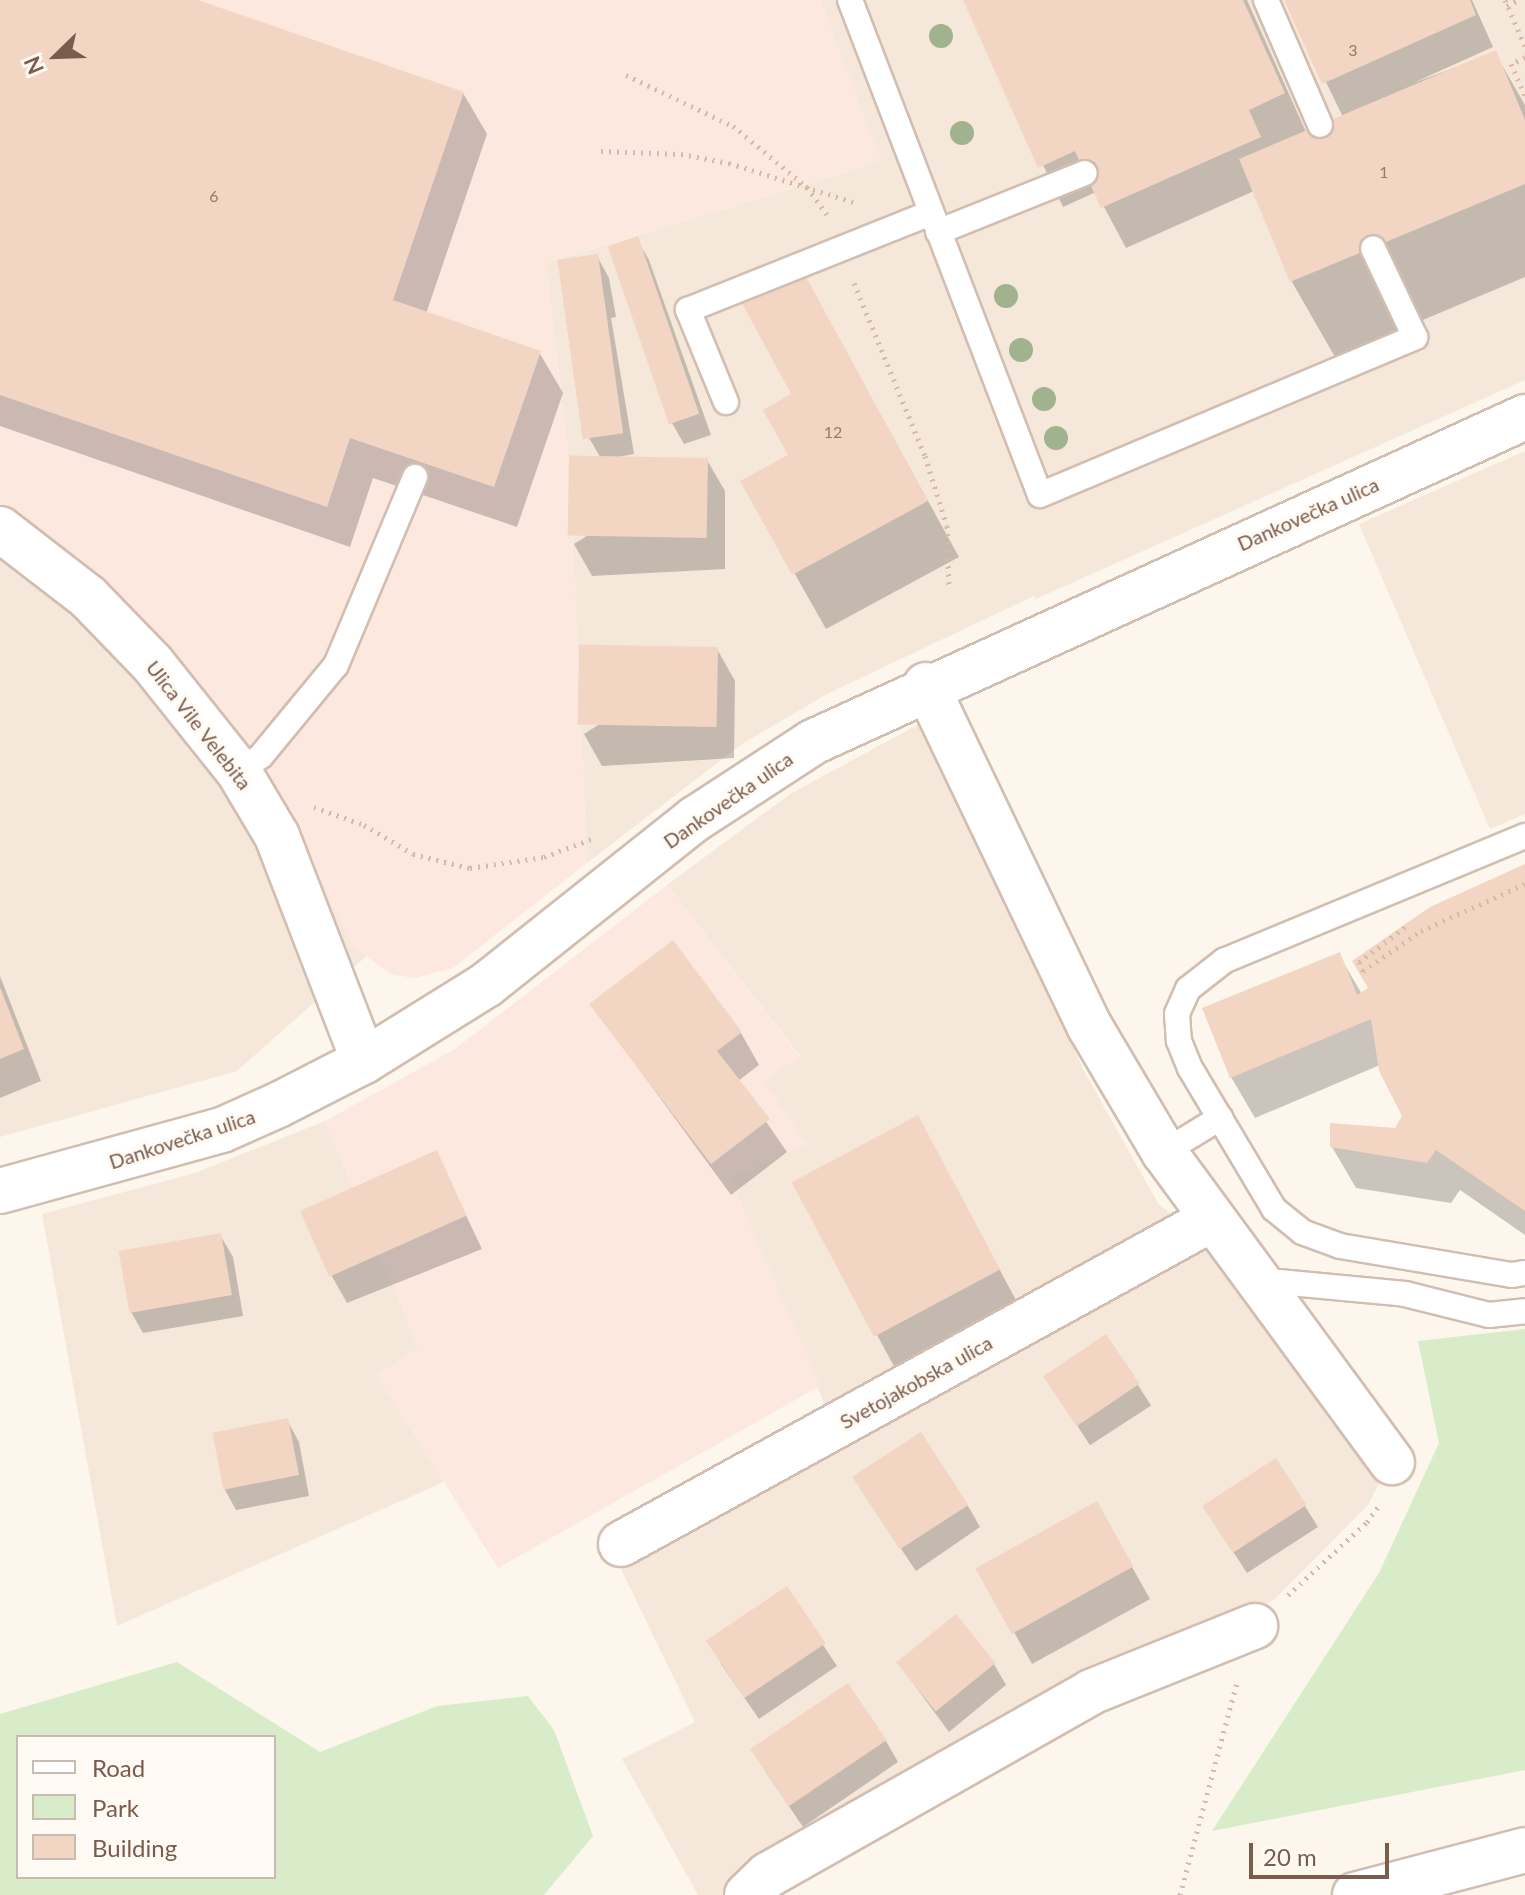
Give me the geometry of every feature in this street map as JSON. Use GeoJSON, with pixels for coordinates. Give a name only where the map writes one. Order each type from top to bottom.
{"type":"FeatureCollection","features":[{"type":"Feature","properties":{"kind":"street","name":"Dankovečka ulica"},"geometry":{"type":"LineString","coordinates":[[0,1191],[247,1121],[364,1061],[551,939],[752,778],[926,685],[1525,417]]}},
{"type":"Feature","properties":{"kind":"street","name":"Ulica Vile Velebita"},"geometry":{"type":"LineString","coordinates":[[0,529],[88,597],[152,663],[239,772],[277,836],[364,1061]]}},
{"type":"Feature","properties":{"kind":"street"},"geometry":{"type":"LineString","coordinates":[[926,685],[1090,1027],[1164,1152],[1210,1220],[1392,1462]]}},
{"type":"Feature","properties":{"kind":"street","name":"Svetojakobska ulica"},"geometry":{"type":"LineString","coordinates":[[621,1544],[1210,1220]]}},
{"type":"Feature","properties":{"kind":"street"},"geometry":{"type":"LineString","coordinates":[[747,1895],[768,1875],[1091,1692],[1255,1626]]}},
{"type":"Feature","properties":{"kind":"street"},"geometry":{"type":"LineString","coordinates":[[1355,1895],[1525,1850]]}},
{"type":"Feature","properties":{"kind":"lane"},"geometry":{"type":"LineString","coordinates":[[850,0],[1040,495],[1415,337],[1373,248]]}},
{"type":"Feature","properties":{"kind":"lane"},"geometry":{"type":"LineString","coordinates":[[1266,0],[1320,125]]}},
{"type":"Feature","properties":{"kind":"lane"},"geometry":{"type":"LineString","coordinates":[[726,402],[688,310],[841,248],[935,222],[1085,173]]}},
{"type":"Feature","properties":{"kind":"lane"},"geometry":{"type":"LineString","coordinates":[[239,772],[261,756],[336,665],[415,477]]}},
{"type":"Feature","properties":{"kind":"lane"},"geometry":{"type":"LineString","coordinates":[[1525,836],[1225,960],[1200,976],[1177,1014],[1179,1041],[1220,1118],[1274,1209],[1302,1232],[1340,1246],[1525,1273]]}},
{"type":"Feature","properties":{"kind":"lane"},"geometry":{"type":"LineString","coordinates":[[1164,1152],[1220,1118]]}},
{"type":"Feature","properties":{"kind":"lane"},"geometry":{"type":"LineString","coordinates":[[1258,1280],[1405,1294],[1489,1315],[1525,1311]]}},
{"type":"Feature","properties":{"kind":"path"},"geometry":{"type":"LineString","coordinates":[[1518,0],[1506,3],[1525,46]]}},
{"type":"Feature","properties":{"kind":"path"},"geometry":{"type":"LineString","coordinates":[[1525,57],[1511,64],[1525,95]]}},
{"type":"Feature","properties":{"kind":"path"},"geometry":{"type":"LineString","coordinates":[[626,75],[733,126],[807,187],[828,215],[925,456],[947,526],[949,589]]}},
{"type":"Feature","properties":{"kind":"path"},"geometry":{"type":"LineString","coordinates":[[601,151],[681,154],[866,206]]}},
{"type":"Feature","properties":{"kind":"path"},"geometry":{"type":"LineString","coordinates":[[301,803],[364,825],[413,854],[470,868],[544,857],[607,835]]}},
{"type":"Feature","properties":{"kind":"path"},"geometry":{"type":"LineString","coordinates":[[1413,921],[1359,962],[1363,971],[1421,931],[1525,884]]}},
{"type":"Feature","properties":{"kind":"shaded area"},"geometry":{"type":"Polygon","coordinates":[[[0,0],[821,0],[881,161],[546,263],[569,461],[587,863],[453,968],[414,978],[390,974],[351,945],[305,845],[220,709],[119,597],[0,503],[0,0]]]}},
{"type":"Feature","properties":{"kind":"shaded area"},"geometry":{"type":"Polygon","coordinates":[[[796,0],[1525,0],[1525,380],[1036,599],[1034,596],[827,694],[742,744],[587,863],[569,461],[546,263],[862,167],[796,0]]]}},
{"type":"Feature","properties":{"kind":"shaded area"},"geometry":{"type":"Polygon","coordinates":[[[0,395],[390,935],[237,1071],[0,1137],[0,395]]]}},
{"type":"Feature","properties":{"kind":"shaded area"},"geometry":{"type":"Polygon","coordinates":[[[1525,451],[1525,814],[1490,829],[1359,524],[1525,451]]]}},
{"type":"Feature","properties":{"kind":"shaded area"},"geometry":{"type":"Polygon","coordinates":[[[934,716],[1009,905],[1084,1071],[1159,1205],[1218,1244],[1381,1468],[1380,1482],[1368,1505],[1276,1598],[1247,1616],[729,1895],[698,1895],[622,1759],[695,1722],[620,1567],[842,1446],[730,1178],[764,1080],[800,1056],[667,885],[790,794],[934,716]]]}},
{"type":"Feature","properties":{"kind":"shaded area"},"geometry":{"type":"Polygon","coordinates":[[[667,885],[800,1057],[764,1081],[807,1145],[730,1178],[820,1386],[498,1568],[377,1375],[419,1348],[325,1121],[455,1049],[667,885]]]}},
{"type":"Feature","properties":{"kind":"shaded area"},"geometry":{"type":"Polygon","coordinates":[[[325,1121],[419,1348],[377,1375],[444,1482],[117,1626],[42,1214],[195,1173],[325,1121]]]}},
{"type":"Feature","properties":{"kind":"green space"},"geometry":{"type":"Polygon","coordinates":[[[1525,1329],[1525,1770],[1212,1831],[1379,1573],[1439,1443],[1418,1341],[1525,1329]]]}},
{"type":"Feature","properties":{"kind":"green space"},"geometry":{"type":"Polygon","coordinates":[[[177,1662],[320,1752],[437,1706],[528,1696],[554,1730],[593,1836],[544,1895],[0,1895],[0,1714],[177,1662]]]}},
{"type":"Feature","properties":{"kind":"building"},"geometry":{"type":"Polygon","coordinates":[[[0,0],[198,0],[464,92],[393,300],[541,351],[494,487],[350,438],[327,507],[0,395],[0,0]]]}},
{"type":"Feature","properties":{"kind":"building"},"geometry":{"type":"Polygon","coordinates":[[[963,0],[1243,0],[1285,93],[1249,110],[1261,137],[1101,208],[1075,151],[1038,168],[963,0]]]}},
{"type":"Feature","properties":{"kind":"building"},"geometry":{"type":"Polygon","coordinates":[[[1284,0],[1470,0],[1476,15],[1322,84],[1284,0]]]}},
{"type":"Feature","properties":{"kind":"building"},"geometry":{"type":"Polygon","coordinates":[[[1496,50],[1525,120],[1525,184],[1290,282],[1239,159],[1496,50]]]}},
{"type":"Feature","properties":{"kind":"building"},"geometry":{"type":"Polygon","coordinates":[[[638,236],[699,414],[669,424],[608,246],[638,236]]]}},
{"type":"Feature","properties":{"kind":"building"},"geometry":{"type":"Polygon","coordinates":[[[598,254],[623,433],[583,439],[557,260],[598,254]]]}},
{"type":"Feature","properties":{"kind":"building"},"geometry":{"type":"Polygon","coordinates":[[[798,262],[928,501],[792,575],[740,481],[788,455],[763,410],[791,394],[737,294],[798,262]]]}},
{"type":"Feature","properties":{"kind":"building"},"geometry":{"type":"Polygon","coordinates":[[[569,456],[708,458],[707,538],[568,536],[569,456]]]}},
{"type":"Feature","properties":{"kind":"building"},"geometry":{"type":"Polygon","coordinates":[[[579,645],[718,647],[717,727],[578,725],[579,645]]]}},
{"type":"Feature","properties":{"kind":"building"},"geometry":{"type":"Polygon","coordinates":[[[1525,864],[1525,1211],[1436,1150],[1427,1163],[1330,1147],[1330,1123],[1395,1128],[1402,1116],[1379,1071],[1371,1019],[1230,1078],[1202,1008],[1340,952],[1357,995],[1368,988],[1352,961],[1430,907],[1525,864]]]}},
{"type":"Feature","properties":{"kind":"building"},"geometry":{"type":"Polygon","coordinates":[[[673,940],[742,1032],[717,1051],[770,1119],[711,1164],[589,1004],[673,940]]]}},
{"type":"Feature","properties":{"kind":"building"},"geometry":{"type":"Polygon","coordinates":[[[0,987],[24,1049],[0,1059],[0,987]]]}},
{"type":"Feature","properties":{"kind":"building"},"geometry":{"type":"Polygon","coordinates":[[[918,1115],[1000,1270],[874,1337],[792,1182],[918,1115]]]}},
{"type":"Feature","properties":{"kind":"building"},"geometry":{"type":"Polygon","coordinates":[[[437,1150],[466,1216],[329,1277],[300,1211],[437,1150]]]}},
{"type":"Feature","properties":{"kind":"building"},"geometry":{"type":"Polygon","coordinates":[[[221,1233],[232,1295],[130,1313],[119,1251],[221,1233]]]}},
{"type":"Feature","properties":{"kind":"building"},"geometry":{"type":"Polygon","coordinates":[[[1106,1334],[1140,1384],[1077,1426],[1043,1376],[1106,1334]]]}},
{"type":"Feature","properties":{"kind":"building"},"geometry":{"type":"Polygon","coordinates":[[[288,1418],[299,1475],[223,1490],[212,1433],[288,1418]]]}},
{"type":"Feature","properties":{"kind":"building"},"geometry":{"type":"Polygon","coordinates":[[[921,1432],[968,1505],[900,1550],[852,1477],[921,1432]]]}},
{"type":"Feature","properties":{"kind":"building"},"geometry":{"type":"Polygon","coordinates":[[[1276,1458],[1306,1505],[1233,1553],[1202,1506],[1276,1458]]]}},
{"type":"Feature","properties":{"kind":"building"},"geometry":{"type":"Polygon","coordinates":[[[1097,1501],[1133,1567],[1012,1634],[975,1568],[1097,1501]]]}},
{"type":"Feature","properties":{"kind":"building"},"geometry":{"type":"Polygon","coordinates":[[[787,1586],[826,1643],[744,1698],[706,1641],[787,1586]]]}},
{"type":"Feature","properties":{"kind":"building"},"geometry":{"type":"Polygon","coordinates":[[[956,1614],[996,1663],[936,1711],[896,1662],[956,1614]]]}},
{"type":"Feature","properties":{"kind":"building"},"geometry":{"type":"Polygon","coordinates":[[[848,1683],[887,1740],[789,1806],[750,1749],[848,1683]]]}}]}
